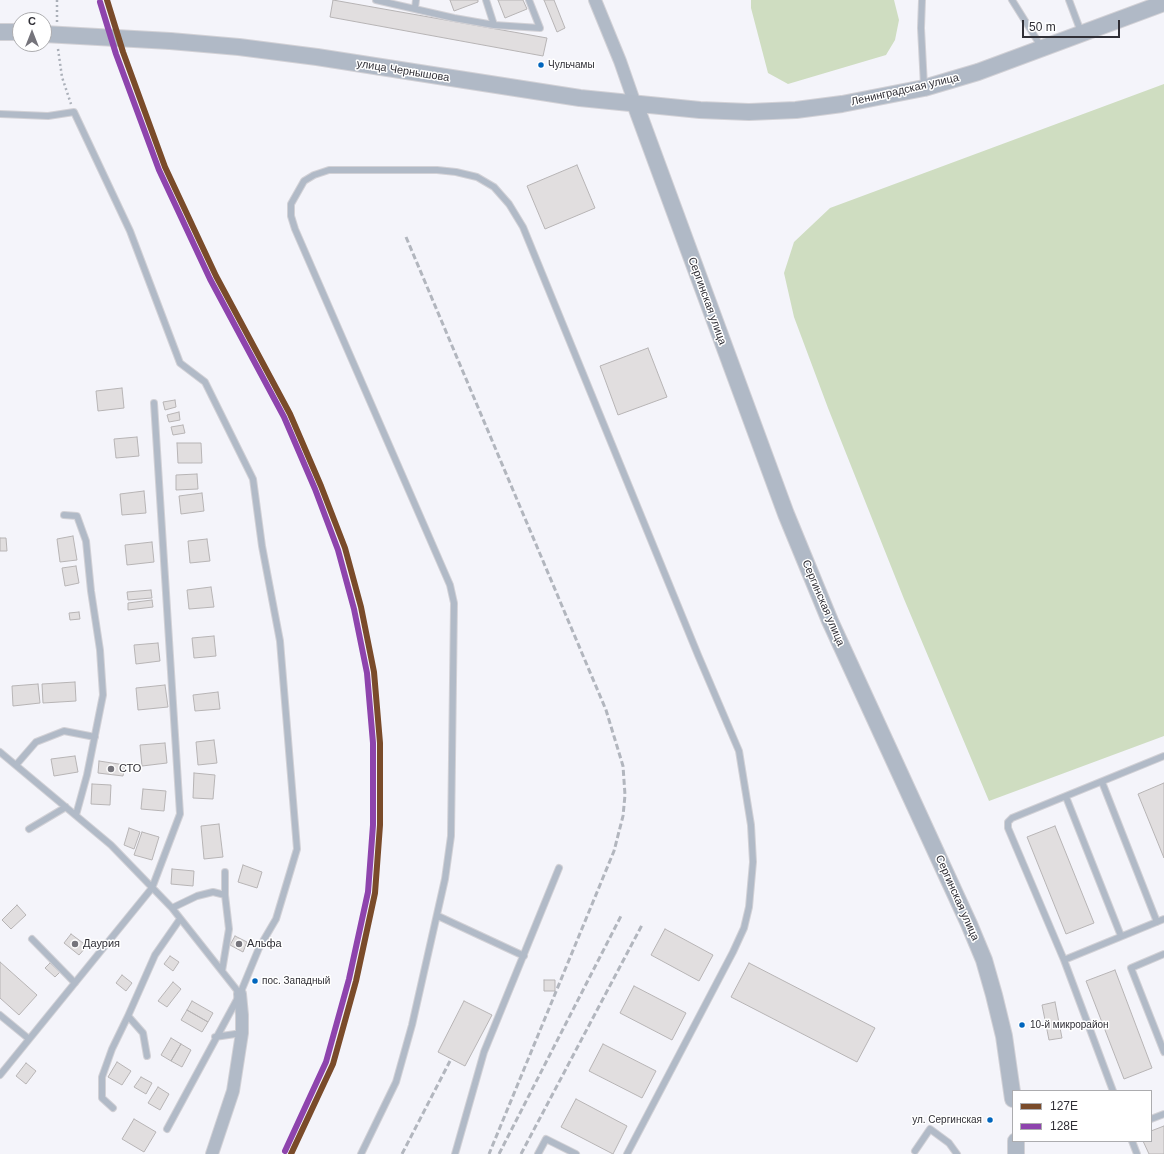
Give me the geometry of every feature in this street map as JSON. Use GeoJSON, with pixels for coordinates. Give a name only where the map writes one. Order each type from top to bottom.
{"type":"FeatureCollection","features":[{"type":"Feature","properties":{"kind":"main road","name":"Ленинградская улица"},"geometry":{"type":"LineString","coordinates":[[635,104],[700,110],[749,112],[796,110],[842,104],[924,88],[978,72],[1164,3]]}},
{"type":"Feature","properties":{"kind":"main road"},"geometry":{"type":"LineString","coordinates":[[0,32],[12,32]]}},
{"type":"Feature","properties":{"kind":"main road","name":"улица Чернышова"},"geometry":{"type":"LineString","coordinates":[[53,34],[239,47],[572,97],[635,104]]}},
{"type":"Feature","properties":{"kind":"main road","name":"Сергинская улица"},"geometry":{"type":"LineString","coordinates":[[635,104],[795,535],[830,621],[970,924],[984,960],[1004,1036],[1012,1092]]}},
{"type":"Feature","properties":{"kind":"main road"},"geometry":{"type":"LineString","coordinates":[[1016,1142],[1016,1154]]}},
{"type":"Feature","properties":{"kind":"street"},"geometry":{"type":"LineString","coordinates":[[595,0],[620,61],[635,104]]}},
{"type":"Feature","properties":{"kind":"street"},"geometry":{"type":"LineString","coordinates":[[212,1154],[233,1091],[242,1033],[240,994]]}},
{"type":"Feature","properties":{"kind":"lane"},"geometry":{"type":"LineString","coordinates":[[376,0],[454,18],[494,24],[540,28],[529,0]]}},
{"type":"Feature","properties":{"kind":"lane"},"geometry":{"type":"LineString","coordinates":[[415,8],[416,0]]}},
{"type":"Feature","properties":{"kind":"lane"},"geometry":{"type":"LineString","coordinates":[[486,0],[494,24]]}},
{"type":"Feature","properties":{"kind":"lane"},"geometry":{"type":"LineString","coordinates":[[922,0],[921,28],[924,88]]}},
{"type":"Feature","properties":{"kind":"lane"},"geometry":{"type":"LineString","coordinates":[[1012,0],[1042,49]]}},
{"type":"Feature","properties":{"kind":"lane"},"geometry":{"type":"LineString","coordinates":[[1069,0],[1082,34]]}},
{"type":"Feature","properties":{"kind":"lane"},"geometry":{"type":"LineString","coordinates":[[0,114],[48,116],[74,112],[130,231],[180,363],[205,382],[253,479],[262,546],[280,641],[297,848],[276,919],[259,948],[240,994],[167,1129]]}},
{"type":"Feature","properties":{"kind":"lane"},"geometry":{"type":"LineString","coordinates":[[361,1154],[396,1082],[412,1026],[438,916],[451,836],[454,603],[450,585],[295,229],[291,216],[291,204],[304,181],[314,175],[329,170],[437,170],[456,172],[477,177],[494,187],[509,204],[522,227],[698,656],[739,751],[751,825],[753,862],[749,907],[744,928],[733,952],[627,1154]]}},
{"type":"Feature","properties":{"kind":"lane"},"geometry":{"type":"LineString","coordinates":[[0,1074],[152,888],[180,814],[154,403]]}},
{"type":"Feature","properties":{"kind":"lane"},"geometry":{"type":"LineString","coordinates":[[64,515],[76,516],[86,541],[91,591],[100,650],[103,695],[87,775],[76,815]]}},
{"type":"Feature","properties":{"kind":"lane"},"geometry":{"type":"LineString","coordinates":[[16,765],[36,742],[64,731],[95,738]]}},
{"type":"Feature","properties":{"kind":"lane"},"geometry":{"type":"LineString","coordinates":[[0,752],[111,845],[172,908],[240,994]]}},
{"type":"Feature","properties":{"kind":"lane"},"geometry":{"type":"LineString","coordinates":[[1113,1090],[1064,960],[1008,828],[1008,822],[1012,818],[1164,756]]}},
{"type":"Feature","properties":{"kind":"lane"},"geometry":{"type":"LineString","coordinates":[[1102,782],[1157,922]]}},
{"type":"Feature","properties":{"kind":"lane"},"geometry":{"type":"LineString","coordinates":[[1066,797],[1121,936]]}},
{"type":"Feature","properties":{"kind":"lane"},"geometry":{"type":"LineString","coordinates":[[29,829],[66,807]]}},
{"type":"Feature","properties":{"kind":"lane"},"geometry":{"type":"LineString","coordinates":[[455,1154],[484,1052],[559,868]]}},
{"type":"Feature","properties":{"kind":"lane"},"geometry":{"type":"LineString","coordinates":[[222,971],[229,929],[224,872]]}},
{"type":"Feature","properties":{"kind":"lane"},"geometry":{"type":"LineString","coordinates":[[172,908],[197,896],[214,892],[225,895]]}},
{"type":"Feature","properties":{"kind":"lane"},"geometry":{"type":"LineString","coordinates":[[438,916],[524,956]]}},
{"type":"Feature","properties":{"kind":"lane"},"geometry":{"type":"LineString","coordinates":[[113,1108],[102,1098],[102,1077],[112,1049],[155,955],[180,919]]}},
{"type":"Feature","properties":{"kind":"lane"},"geometry":{"type":"LineString","coordinates":[[1064,960],[1164,919]]}},
{"type":"Feature","properties":{"kind":"lane"},"geometry":{"type":"LineString","coordinates":[[32,939],[75,983]]}},
{"type":"Feature","properties":{"kind":"lane"},"geometry":{"type":"LineString","coordinates":[[1164,954],[1131,968],[1164,1052]]}},
{"type":"Feature","properties":{"kind":"lane"},"geometry":{"type":"LineString","coordinates":[[0,1015],[29,1039]]}},
{"type":"Feature","properties":{"kind":"lane"},"geometry":{"type":"LineString","coordinates":[[128,1016],[143,1033],[147,1056]]}},
{"type":"Feature","properties":{"kind":"lane"},"geometry":{"type":"LineString","coordinates":[[215,1038],[242,1033]]}},
{"type":"Feature","properties":{"kind":"lane"},"geometry":{"type":"LineString","coordinates":[[1152,1119],[1164,1114]]}},
{"type":"Feature","properties":{"kind":"lane"},"geometry":{"type":"LineString","coordinates":[[915,1151],[930,1129],[949,1143],[957,1154]]}},
{"type":"Feature","properties":{"kind":"lane"},"geometry":{"type":"LineString","coordinates":[[538,1154],[546,1139],[576,1154]]}},
{"type":"Feature","properties":{"kind":"lane"},"geometry":{"type":"LineString","coordinates":[[1132,1142],[1137,1154]]}},
{"type":"Feature","properties":{"kind":"path"},"geometry":{"type":"LineString","coordinates":[[57,0],[53,34],[62,77],[74,112]]}},
{"type":"Feature","properties":{"kind":"green space"},"geometry":{"type":"Polygon","coordinates":[[[751,0],[894,0],[899,20],[895,40],[886,55],[788,84],[768,73],[751,8],[751,0]]]}},
{"type":"Feature","properties":{"kind":"green space"},"geometry":{"type":"Polygon","coordinates":[[[1164,84],[1164,736],[989,801],[904,599],[828,408],[794,317],[784,273],[794,242],[830,208],[1164,84]]]}},
{"type":"Feature","properties":{"kind":"building"},"geometry":{"type":"Polygon","coordinates":[[[333,0],[547,38],[543,56],[330,17],[333,0]]]}},
{"type":"Feature","properties":{"kind":"building"},"geometry":{"type":"Polygon","coordinates":[[[450,0],[478,0],[478,2],[454,11],[450,0]]]}},
{"type":"Feature","properties":{"kind":"building"},"geometry":{"type":"Polygon","coordinates":[[[498,0],[523,0],[527,9],[505,18],[498,0]]]}},
{"type":"Feature","properties":{"kind":"building"},"geometry":{"type":"Polygon","coordinates":[[[544,0],[554,0],[565,28],[557,32],[544,0]]]}},
{"type":"Feature","properties":{"kind":"building"},"geometry":{"type":"Polygon","coordinates":[[[577,165],[595,208],[545,229],[527,186],[577,165]]]}},
{"type":"Feature","properties":{"kind":"building"},"geometry":{"type":"Polygon","coordinates":[[[648,348],[667,397],[618,415],[600,366],[648,348]]]}},
{"type":"Feature","properties":{"kind":"building"},"geometry":{"type":"Polygon","coordinates":[[[122,388],[124,408],[98,411],[96,391],[122,388]]]}},
{"type":"Feature","properties":{"kind":"building"},"geometry":{"type":"Polygon","coordinates":[[[175,400],[176,407],[165,410],[163,402],[175,400]]]}},
{"type":"Feature","properties":{"kind":"building"},"geometry":{"type":"Polygon","coordinates":[[[179,412],[180,420],[169,422],[167,415],[179,412]]]}},
{"type":"Feature","properties":{"kind":"building"},"geometry":{"type":"Polygon","coordinates":[[[183,425],[185,433],[173,435],[171,427],[183,425]]]}},
{"type":"Feature","properties":{"kind":"building"},"geometry":{"type":"Polygon","coordinates":[[[137,437],[139,456],[116,458],[114,439],[137,437]]]}},
{"type":"Feature","properties":{"kind":"building"},"geometry":{"type":"Polygon","coordinates":[[[177,443],[201,443],[202,463],[178,463],[177,443]]]}},
{"type":"Feature","properties":{"kind":"building"},"geometry":{"type":"Polygon","coordinates":[[[197,474],[198,489],[176,490],[176,475],[197,474]]]}},
{"type":"Feature","properties":{"kind":"building"},"geometry":{"type":"Polygon","coordinates":[[[144,491],[146,513],[122,515],[120,494],[144,491]]]}},
{"type":"Feature","properties":{"kind":"building"},"geometry":{"type":"Polygon","coordinates":[[[202,493],[204,511],[181,514],[179,496],[202,493]]]}},
{"type":"Feature","properties":{"kind":"building"},"geometry":{"type":"Polygon","coordinates":[[[73,536],[77,560],[60,562],[57,539],[73,536]]]}},
{"type":"Feature","properties":{"kind":"building"},"geometry":{"type":"Polygon","coordinates":[[[0,538],[6,538],[7,551],[0,551],[0,538]]]}},
{"type":"Feature","properties":{"kind":"building"},"geometry":{"type":"Polygon","coordinates":[[[207,539],[210,561],[190,563],[188,541],[207,539]]]}},
{"type":"Feature","properties":{"kind":"building"},"geometry":{"type":"Polygon","coordinates":[[[152,542],[154,562],[127,565],[125,545],[152,542]]]}},
{"type":"Feature","properties":{"kind":"building"},"geometry":{"type":"Polygon","coordinates":[[[76,566],[79,583],[65,586],[62,568],[76,566]]]}},
{"type":"Feature","properties":{"kind":"building"},"geometry":{"type":"Polygon","coordinates":[[[211,587],[214,607],[189,609],[187,590],[211,587]]]}},
{"type":"Feature","properties":{"kind":"building"},"geometry":{"type":"Polygon","coordinates":[[[151,590],[152,598],[128,600],[127,592],[151,590]]]}},
{"type":"Feature","properties":{"kind":"building"},"geometry":{"type":"Polygon","coordinates":[[[152,600],[153,607],[128,610],[128,603],[152,600]]]}},
{"type":"Feature","properties":{"kind":"building"},"geometry":{"type":"Polygon","coordinates":[[[79,612],[80,619],[70,620],[69,613],[79,612]]]}},
{"type":"Feature","properties":{"kind":"building"},"geometry":{"type":"Polygon","coordinates":[[[214,636],[216,656],[194,658],[192,638],[214,636]]]}},
{"type":"Feature","properties":{"kind":"building"},"geometry":{"type":"Polygon","coordinates":[[[158,643],[160,661],[136,664],[134,645],[158,643]]]}},
{"type":"Feature","properties":{"kind":"building"},"geometry":{"type":"Polygon","coordinates":[[[75,682],[76,701],[43,703],[42,684],[75,682]]]}},
{"type":"Feature","properties":{"kind":"building"},"geometry":{"type":"Polygon","coordinates":[[[38,684],[40,703],[13,706],[12,686],[38,684]]]}},
{"type":"Feature","properties":{"kind":"building"},"geometry":{"type":"Polygon","coordinates":[[[165,685],[168,707],[138,710],[136,688],[165,685]]]}},
{"type":"Feature","properties":{"kind":"building"},"geometry":{"type":"Polygon","coordinates":[[[218,692],[220,709],[195,711],[193,695],[218,692]]]}},
{"type":"Feature","properties":{"kind":"building"},"geometry":{"type":"Polygon","coordinates":[[[214,740],[217,763],[198,765],[196,742],[214,740]]]}},
{"type":"Feature","properties":{"kind":"building"},"geometry":{"type":"Polygon","coordinates":[[[165,743],[167,763],[142,766],[140,745],[165,743]]]}},
{"type":"Feature","properties":{"kind":"building"},"geometry":{"type":"Polygon","coordinates":[[[75,756],[78,772],[54,776],[51,759],[75,756]]]}},
{"type":"Feature","properties":{"kind":"building","name":"СТО"},"geometry":{"type":"Polygon","coordinates":[[[99,761],[125,765],[123,776],[98,773],[99,761]]]}},
{"type":"Feature","properties":{"kind":"building"},"geometry":{"type":"Polygon","coordinates":[[[194,773],[215,775],[213,799],[193,798],[194,773]]]}},
{"type":"Feature","properties":{"kind":"building"},"geometry":{"type":"Polygon","coordinates":[[[1164,783],[1164,858],[1138,794],[1164,783]]]}},
{"type":"Feature","properties":{"kind":"building"},"geometry":{"type":"Polygon","coordinates":[[[92,784],[111,785],[110,805],[91,804],[92,784]]]}},
{"type":"Feature","properties":{"kind":"building"},"geometry":{"type":"Polygon","coordinates":[[[143,789],[166,791],[164,811],[141,809],[143,789]]]}},
{"type":"Feature","properties":{"kind":"building"},"geometry":{"type":"Polygon","coordinates":[[[219,824],[223,857],[204,859],[201,826],[219,824]]]}},
{"type":"Feature","properties":{"kind":"building"},"geometry":{"type":"Polygon","coordinates":[[[1055,826],[1094,923],[1066,934],[1027,837],[1055,826]]]}},
{"type":"Feature","properties":{"kind":"building"},"geometry":{"type":"Polygon","coordinates":[[[129,828],[140,832],[134,849],[124,845],[129,828]]]}},
{"type":"Feature","properties":{"kind":"building"},"geometry":{"type":"Polygon","coordinates":[[[142,832],[159,837],[152,860],[134,855],[142,832]]]}},
{"type":"Feature","properties":{"kind":"building"},"geometry":{"type":"Polygon","coordinates":[[[243,865],[262,872],[257,888],[238,882],[243,865]]]}},
{"type":"Feature","properties":{"kind":"building"},"geometry":{"type":"Polygon","coordinates":[[[172,869],[194,871],[193,886],[171,884],[172,869]]]}},
{"type":"Feature","properties":{"kind":"building"},"geometry":{"type":"Polygon","coordinates":[[[17,905],[26,915],[11,929],[2,920],[17,905]]]}},
{"type":"Feature","properties":{"kind":"building"},"geometry":{"type":"Polygon","coordinates":[[[665,929],[713,955],[699,981],[651,955],[665,929]]]}},
{"type":"Feature","properties":{"kind":"building","name":"Даурия"},"geometry":{"type":"Polygon","coordinates":[[[71,934],[87,946],[79,955],[64,943],[71,934]]]}},
{"type":"Feature","properties":{"kind":"building","name":"Альфа"},"geometry":{"type":"Polygon","coordinates":[[[235,936],[247,942],[243,952],[230,945],[235,936]]]}},
{"type":"Feature","properties":{"kind":"building"},"geometry":{"type":"Polygon","coordinates":[[[170,956],[179,962],[173,971],[164,964],[170,956]]]}},
{"type":"Feature","properties":{"kind":"building"},"geometry":{"type":"Polygon","coordinates":[[[0,962],[37,995],[19,1015],[0,998],[0,962]]]}},
{"type":"Feature","properties":{"kind":"building"},"geometry":{"type":"Polygon","coordinates":[[[50,963],[60,972],[55,977],[45,968],[50,963]]]}},
{"type":"Feature","properties":{"kind":"building"},"geometry":{"type":"Polygon","coordinates":[[[749,963],[875,1028],[857,1062],[731,997],[749,963]]]}},
{"type":"Feature","properties":{"kind":"building"},"geometry":{"type":"Polygon","coordinates":[[[1115,970],[1152,1068],[1124,1079],[1086,981],[1115,970]]]}},
{"type":"Feature","properties":{"kind":"building"},"geometry":{"type":"Polygon","coordinates":[[[122,975],[132,983],[126,991],[116,983],[122,975]]]}},
{"type":"Feature","properties":{"kind":"building"},"geometry":{"type":"Polygon","coordinates":[[[544,980],[555,980],[555,991],[544,991],[544,980]]]}},
{"type":"Feature","properties":{"kind":"building"},"geometry":{"type":"Polygon","coordinates":[[[173,982],[181,989],[167,1007],[158,1001],[173,982]]]}},
{"type":"Feature","properties":{"kind":"building"},"geometry":{"type":"Polygon","coordinates":[[[634,986],[686,1013],[672,1040],[620,1013],[634,986]]]}},
{"type":"Feature","properties":{"kind":"building"},"geometry":{"type":"Polygon","coordinates":[[[192,1001],[213,1013],[208,1022],[187,1010],[192,1001]]]}},
{"type":"Feature","properties":{"kind":"building"},"geometry":{"type":"Polygon","coordinates":[[[464,1001],[492,1015],[465,1066],[438,1052],[464,1001]]]}},
{"type":"Feature","properties":{"kind":"building"},"geometry":{"type":"Polygon","coordinates":[[[1055,1002],[1062,1038],[1049,1040],[1042,1005],[1055,1002]]]}},
{"type":"Feature","properties":{"kind":"building"},"geometry":{"type":"Polygon","coordinates":[[[187,1010],[208,1022],[202,1032],[181,1020],[187,1010]]]}},
{"type":"Feature","properties":{"kind":"building"},"geometry":{"type":"Polygon","coordinates":[[[171,1038],[181,1044],[171,1061],[161,1055],[171,1038]]]}},
{"type":"Feature","properties":{"kind":"building"},"geometry":{"type":"Polygon","coordinates":[[[181,1044],[191,1050],[182,1067],[171,1061],[181,1044]]]}},
{"type":"Feature","properties":{"kind":"building"},"geometry":{"type":"Polygon","coordinates":[[[603,1044],[656,1071],[642,1098],[589,1071],[603,1044]]]}},
{"type":"Feature","properties":{"kind":"building"},"geometry":{"type":"Polygon","coordinates":[[[117,1062],[131,1071],[122,1085],[108,1077],[117,1062]]]}},
{"type":"Feature","properties":{"kind":"building"},"geometry":{"type":"Polygon","coordinates":[[[26,1063],[36,1071],[26,1084],[16,1076],[26,1063]]]}},
{"type":"Feature","properties":{"kind":"building"},"geometry":{"type":"Polygon","coordinates":[[[141,1077],[152,1083],[146,1094],[134,1087],[141,1077]]]}},
{"type":"Feature","properties":{"kind":"building"},"geometry":{"type":"Polygon","coordinates":[[[158,1087],[169,1094],[160,1110],[148,1103],[158,1087]]]}},
{"type":"Feature","properties":{"kind":"building"},"geometry":{"type":"Polygon","coordinates":[[[576,1099],[627,1126],[613,1154],[561,1127],[576,1099]]]}},
{"type":"Feature","properties":{"kind":"building"},"geometry":{"type":"Polygon","coordinates":[[[134,1119],[156,1132],[144,1152],[122,1139],[134,1119]]]}},
{"type":"Feature","properties":{"kind":"building"},"geometry":{"type":"Polygon","coordinates":[[[1164,1126],[1164,1154],[1149,1154],[1143,1142],[1152,1142],[1152,1131],[1164,1126]]]}},
{"type":"Feature","properties":{"kind":"railway"},"geometry":{"type":"LineString","coordinates":[[406,237],[606,710],[623,766],[625,795],[623,816],[614,851],[489,1154]]}},
{"type":"Feature","properties":{"kind":"railway"},"geometry":{"type":"LineString","coordinates":[[499,1154],[622,914]]}},
{"type":"Feature","properties":{"kind":"railway"},"geometry":{"type":"LineString","coordinates":[[521,1154],[642,925]]}},
{"type":"Feature","properties":{"kind":"railway"},"geometry":{"type":"LineString","coordinates":[[402,1154],[450,1061]]}},
{"type":"Feature","properties":{"kind":"transit line","name":"127Е"},"geometry":{"type":"LineString","coordinates":[[107,0],[123,52],[165,167],[216,276],[290,414],[321,486],[345,548],[361,607],[374,672],[380,743],[380,825],[375,893],[356,981],[333,1064],[291,1154]]}},
{"type":"Feature","properties":{"kind":"transit line","name":"128Е"},"geometry":{"type":"LineString","coordinates":[[100,2],[116,54],[159,170],[210,279],[284,417],[315,489],[338,550],[354,609],[367,673],[373,743],[373,825],[368,892],[349,979],[326,1062],[285,1151]]}},
{"type":"Feature","properties":{"kind":"place","name":"Чульчамы"},"geometry":{"type":"Point","coordinates":[541,65]}},
{"type":"Feature","properties":{"kind":"place","name":"СТО"},"geometry":{"type":"Point","coordinates":[111,769]}},
{"type":"Feature","properties":{"kind":"place","name":"Даурия"},"geometry":{"type":"Point","coordinates":[75,944]}},
{"type":"Feature","properties":{"kind":"place","name":"Альфа"},"geometry":{"type":"Point","coordinates":[239,944]}},
{"type":"Feature","properties":{"kind":"place","name":"пос. Западный"},"geometry":{"type":"Point","coordinates":[255,981]}},
{"type":"Feature","properties":{"kind":"place","name":"10-й микрорайон"},"geometry":{"type":"Point","coordinates":[1022,1025]}},
{"type":"Feature","properties":{"kind":"place","name":"ул. Сергинская"},"geometry":{"type":"Point","coordinates":[990,1120]}}]}
